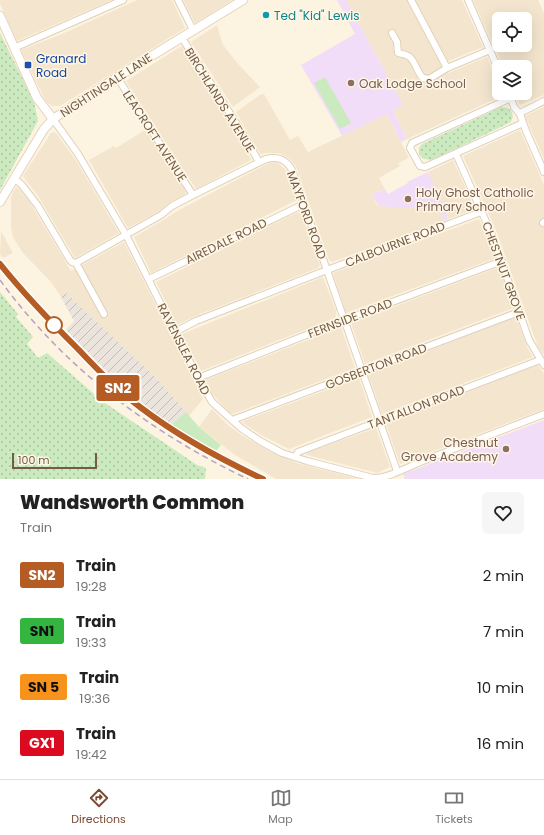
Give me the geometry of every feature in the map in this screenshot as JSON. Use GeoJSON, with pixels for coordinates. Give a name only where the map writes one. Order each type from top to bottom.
{"type":"FeatureCollection","features":[{"type":"Feature","properties":{"kind":"main road","name":"NIGHTINGALE LANE"},"geometry":{"type":"LineString","coordinates":[[0,202],[44,129],[53,120],[117,77],[243,0]]}},
{"type":"Feature","properties":{"kind":"main road"},"geometry":{"type":"LineString","coordinates":[[0,16],[37,98],[53,120]]}},
{"type":"Feature","properties":{"kind":"street"},"geometry":{"type":"LineString","coordinates":[[14,48],[123,0]]}},
{"type":"Feature","properties":{"kind":"street"},"geometry":{"type":"LineString","coordinates":[[178,0],[193,30]]}},
{"type":"Feature","properties":{"kind":"street"},"geometry":{"type":"LineString","coordinates":[[411,0],[447,68]]}},
{"type":"Feature","properties":{"kind":"street"},"geometry":{"type":"LineString","coordinates":[[468,0],[494,60]]}},
{"type":"Feature","properties":{"kind":"street"},"geometry":{"type":"LineString","coordinates":[[392,33],[396,42],[398,53],[411,58],[419,74],[424,78],[429,79],[447,68],[490,50]]}},
{"type":"Feature","properties":{"kind":"street","name":"BIRCHLANDS AVENUE"},"geometry":{"type":"LineString","coordinates":[[182,38],[246,137],[259,162]]}},
{"type":"Feature","properties":{"kind":"street","name":"LEACROFT AVENUE"},"geometry":{"type":"LineString","coordinates":[[117,77],[193,195]]}},
{"type":"Feature","properties":{"kind":"street"},"geometry":{"type":"LineString","coordinates":[[500,100],[412,143],[410,148],[419,164],[424,168],[523,123]]}},
{"type":"Feature","properties":{"kind":"street"},"geometry":{"type":"LineString","coordinates":[[512,100],[514,108],[520,113],[544,172]]}},
{"type":"Feature","properties":{"kind":"street"},"geometry":{"type":"LineString","coordinates":[[520,113],[544,101]]}},
{"type":"Feature","properties":{"kind":"street","name":"RAVENSLEA ROAD"},"geometry":{"type":"LineString","coordinates":[[53,120],[81,160],[126,235],[209,398],[233,421],[267,445],[282,453],[295,457],[373,478],[378,478],[394,475],[544,414]]}},
{"type":"Feature","properties":{"kind":"street","name":"CHESTNUT GROVE"},"geometry":{"type":"LineString","coordinates":[[456,154],[492,235],[529,340],[542,362]]}},
{"type":"Feature","properties":{"kind":"street","name":"MAYFORD ROAD"},"geometry":{"type":"LineString","coordinates":[[76,263],[161,215],[172,206],[193,195],[259,162],[272,158],[283,159],[292,170],[304,204],[379,420],[394,475]]}},
{"type":"Feature","properties":{"kind":"street"},"geometry":{"type":"LineString","coordinates":[[14,178],[30,194],[70,260],[76,263],[104,314]]}},
{"type":"Feature","properties":{"kind":"street","name":"AIREDALE ROAD"},"geometry":{"type":"LineString","coordinates":[[149,279],[304,204]]}},
{"type":"Feature","properties":{"kind":"street","name":"CALBOURNE ROAD"},"geometry":{"type":"LineString","coordinates":[[175,332],[196,321],[481,212]]}},
{"type":"Feature","properties":{"kind":"street","name":"FERNSIDE ROAD"},"geometry":{"type":"LineString","coordinates":[[198,378],[344,320],[502,261]]}},
{"type":"Feature","properties":{"kind":"street","name":"GOSBERTON ROAD"},"geometry":{"type":"LineString","coordinates":[[233,421],[519,312]]}},
{"type":"Feature","properties":{"kind":"street","name":"TANTALLON ROAD"},"geometry":{"type":"LineString","coordinates":[[295,457],[298,452],[379,420],[542,362]]}},
{"type":"Feature","properties":{"kind":"shaded area"},"geometry":{"type":"Polygon","coordinates":[[[0,0],[112,0],[17,41],[0,4],[0,0]]]}},
{"type":"Feature","properties":{"kind":"shaded area"},"geometry":{"type":"Polygon","coordinates":[[[137,0],[172,0],[185,28],[60,106],[53,106],[46,102],[21,50],[62,34],[137,0]]]}},
{"type":"Feature","properties":{"kind":"shaded area"},"geometry":{"type":"Polygon","coordinates":[[[183,0],[232,0],[195,23],[183,0]]]}},
{"type":"Feature","properties":{"kind":"shaded area","name":"Oak Lodge School"},"geometry":{"type":"Polygon","coordinates":[[[337,0],[346,0],[403,104],[393,111],[407,139],[401,142],[387,114],[342,136],[301,65],[355,34],[337,0]]]}},
{"type":"Feature","properties":{"kind":"shaded area"},"geometry":{"type":"Polygon","coordinates":[[[346,0],[409,0],[448,73],[487,57],[492,68],[493,100],[407,139],[393,111],[403,104],[346,0]]]}},
{"type":"Feature","properties":{"kind":"shaded area"},"geometry":{"type":"Polygon","coordinates":[[[413,0],[462,0],[483,47],[446,62],[413,0]]]}},
{"type":"Feature","properties":{"kind":"shaded area"},"geometry":{"type":"Polygon","coordinates":[[[473,0],[538,0],[544,13],[544,95],[532,100],[532,60],[500,60],[496,52],[532,52],[532,12],[492,12],[492,42],[473,0]]]}},
{"type":"Feature","properties":{"kind":"shaded area"},"geometry":{"type":"Polygon","coordinates":[[[217,25],[223,45],[239,65],[260,87],[233,107],[191,42],[217,25]]]}},
{"type":"Feature","properties":{"kind":"shaded area"},"geometry":{"type":"Polygon","coordinates":[[[182,47],[231,124],[251,160],[196,189],[126,81],[182,47]]]}},
{"type":"Feature","properties":{"kind":"shaded area"},"geometry":{"type":"Polygon","coordinates":[[[264,94],[290,140],[298,136],[308,152],[387,114],[409,158],[398,163],[400,166],[379,178],[385,189],[372,194],[377,205],[433,208],[440,211],[444,221],[332,262],[329,260],[296,166],[289,158],[279,153],[265,153],[261,155],[236,112],[260,95],[264,94]]]}},
{"type":"Feature","properties":{"kind":"shaded area"},"geometry":{"type":"Polygon","coordinates":[[[518,100],[532,100],[520,105],[518,100]]]}},
{"type":"Feature","properties":{"kind":"shaded area"},"geometry":{"type":"Polygon","coordinates":[[[544,107],[544,159],[525,116],[544,107]]]}},
{"type":"Feature","properties":{"kind":"shaded area"},"geometry":{"type":"Polygon","coordinates":[[[145,130],[186,192],[184,195],[169,203],[159,211],[128,228],[89,160],[114,146],[116,148],[145,130]]]}},
{"type":"Feature","properties":{"kind":"shaded area"},"geometry":{"type":"Polygon","coordinates":[[[520,130],[544,185],[544,355],[538,347],[496,230],[463,156],[520,130]]]}},
{"type":"Feature","properties":{"kind":"shaded area"},"geometry":{"type":"Polygon","coordinates":[[[53,132],[56,133],[75,159],[119,233],[75,258],[38,196],[23,176],[53,132]]]}},
{"type":"Feature","properties":{"kind":"shaded area"},"geometry":{"type":"Polygon","coordinates":[[[453,160],[475,209],[448,219],[443,203],[428,172],[453,160]]]}},
{"type":"Feature","properties":{"kind":"shaded area"},"geometry":{"type":"Polygon","coordinates":[[[271,162],[278,163],[285,169],[297,200],[151,273],[134,237],[179,210],[271,162]]]}},
{"type":"Feature","properties":{"kind":"shaded area","name":"Holy Ghost Catholic Primary School"},"geometry":{"type":"Polygon","coordinates":[[[428,172],[443,203],[448,219],[444,221],[440,211],[433,208],[379,206],[372,194],[385,189],[388,194],[408,183],[407,182],[428,172]]]}},
{"type":"Feature","properties":{"kind":"shaded area"},"geometry":{"type":"Polygon","coordinates":[[[17,187],[29,201],[71,271],[124,242],[203,399],[189,416],[156,378],[66,294],[61,297],[51,282],[23,253],[13,237],[11,228],[11,198],[17,187]]]}},
{"type":"Feature","properties":{"kind":"shaded area"},"geometry":{"type":"Polygon","coordinates":[[[298,212],[302,214],[320,265],[318,268],[200,314],[177,325],[156,282],[298,212]]]}},
{"type":"Feature","properties":{"kind":"shaded area"},"geometry":{"type":"Polygon","coordinates":[[[479,219],[496,258],[346,313],[333,273],[479,219]]]}},
{"type":"Feature","properties":{"kind":"shaded area"},"geometry":{"type":"Polygon","coordinates":[[[1,231],[13,253],[3,258],[0,254],[1,231]]]}},
{"type":"Feature","properties":{"kind":"shaded area"},"geometry":{"type":"Polygon","coordinates":[[[499,267],[513,308],[365,364],[351,323],[499,267]]]}},
{"type":"Feature","properties":{"kind":"shaded area"},"geometry":{"type":"Polygon","coordinates":[[[323,277],[336,311],[335,318],[201,371],[182,334],[323,277]]]}},
{"type":"Feature","properties":{"kind":"shaded area"},"geometry":{"type":"Polygon","coordinates":[[[66,293],[156,378],[186,412],[171,425],[116,381],[66,330],[74,321],[61,297],[66,293]]]}},
{"type":"Feature","properties":{"kind":"shaded area"},"geometry":{"type":"Polygon","coordinates":[[[516,317],[528,349],[533,357],[382,414],[368,374],[516,317]]]}},
{"type":"Feature","properties":{"kind":"shaded area"},"geometry":{"type":"Polygon","coordinates":[[[341,327],[355,368],[233,414],[229,412],[212,394],[205,380],[341,327]]]}},
{"type":"Feature","properties":{"kind":"shaded area"},"geometry":{"type":"Polygon","coordinates":[[[538,365],[544,374],[544,409],[400,464],[386,424],[538,365]]]}},
{"type":"Feature","properties":{"kind":"shaded area"},"geometry":{"type":"Polygon","coordinates":[[[359,378],[372,417],[289,449],[263,436],[243,423],[243,421],[359,378]]]}},
{"type":"Feature","properties":{"kind":"shaded area"},"geometry":{"type":"Polygon","coordinates":[[[212,409],[229,426],[243,436],[273,453],[297,463],[358,479],[276,479],[235,455],[199,427],[212,409]]]}},
{"type":"Feature","properties":{"kind":"shaded area","name":"Chestnut Grove Academy"},"geometry":{"type":"Polygon","coordinates":[[[544,420],[544,479],[405,479],[403,474],[544,420]]]}},
{"type":"Feature","properties":{"kind":"shaded area"},"geometry":{"type":"Polygon","coordinates":[[[376,428],[390,467],[377,473],[307,455],[306,453],[376,428]]]}},
{"type":"Feature","properties":{"kind":"green space"},"geometry":{"type":"Polygon","coordinates":[[[0,33],[34,102],[38,121],[0,190],[0,33]]]}},
{"type":"Feature","properties":{"kind":"green space"},"geometry":{"type":"Polygon","coordinates":[[[325,77],[351,123],[340,129],[314,83],[325,77]]]}},
{"type":"Feature","properties":{"kind":"green space"},"geometry":{"type":"Polygon","coordinates":[[[501,107],[508,108],[512,113],[513,117],[509,123],[432,160],[424,159],[419,155],[419,148],[422,144],[501,107]]]}},
{"type":"Feature","properties":{"kind":"green space"},"geometry":{"type":"Polygon","coordinates":[[[0,292],[18,314],[16,317],[33,337],[27,344],[38,358],[47,353],[102,401],[197,465],[206,468],[205,479],[0,479],[0,292]]]}},
{"type":"Feature","properties":{"kind":"green space"},"geometry":{"type":"Polygon","coordinates":[[[186,412],[199,427],[221,445],[215,452],[171,425],[186,412]]]}},
{"type":"Feature","properties":{"kind":"railway"},"geometry":{"type":"LineString","coordinates":[[0,264],[47,318],[123,394],[154,418],[184,437],[215,455],[263,479]]}},
{"type":"Feature","properties":{"kind":"railway"},"geometry":{"type":"LineString","coordinates":[[0,280],[25,312],[52,341],[111,395],[177,441],[248,479]]}},
{"type":"Feature","properties":{"kind":"train","name":"SN2"},"geometry":{"type":"LineString","coordinates":[[0,264],[28,297],[88,360],[139,406],[198,446],[263,479]]}},
{"type":"Feature","properties":{"kind":"place","name":"Ted \"Kid\" Lewis"},"geometry":{"type":"Point","coordinates":[266,15]}},
{"type":"Feature","properties":{"kind":"place","name":"Granard Road"},"geometry":{"type":"Point","coordinates":[28,65]}},
{"type":"Feature","properties":{"kind":"place","name":"Oak Lodge School"},"geometry":{"type":"Point","coordinates":[351,83]}},
{"type":"Feature","properties":{"kind":"place","name":"Holy Ghost Catholic Primary School"},"geometry":{"type":"Point","coordinates":[408,199]}},
{"type":"Feature","properties":{"kind":"place","name":"Chestnut Grove Academy"},"geometry":{"type":"Point","coordinates":[506,449]}}]}
